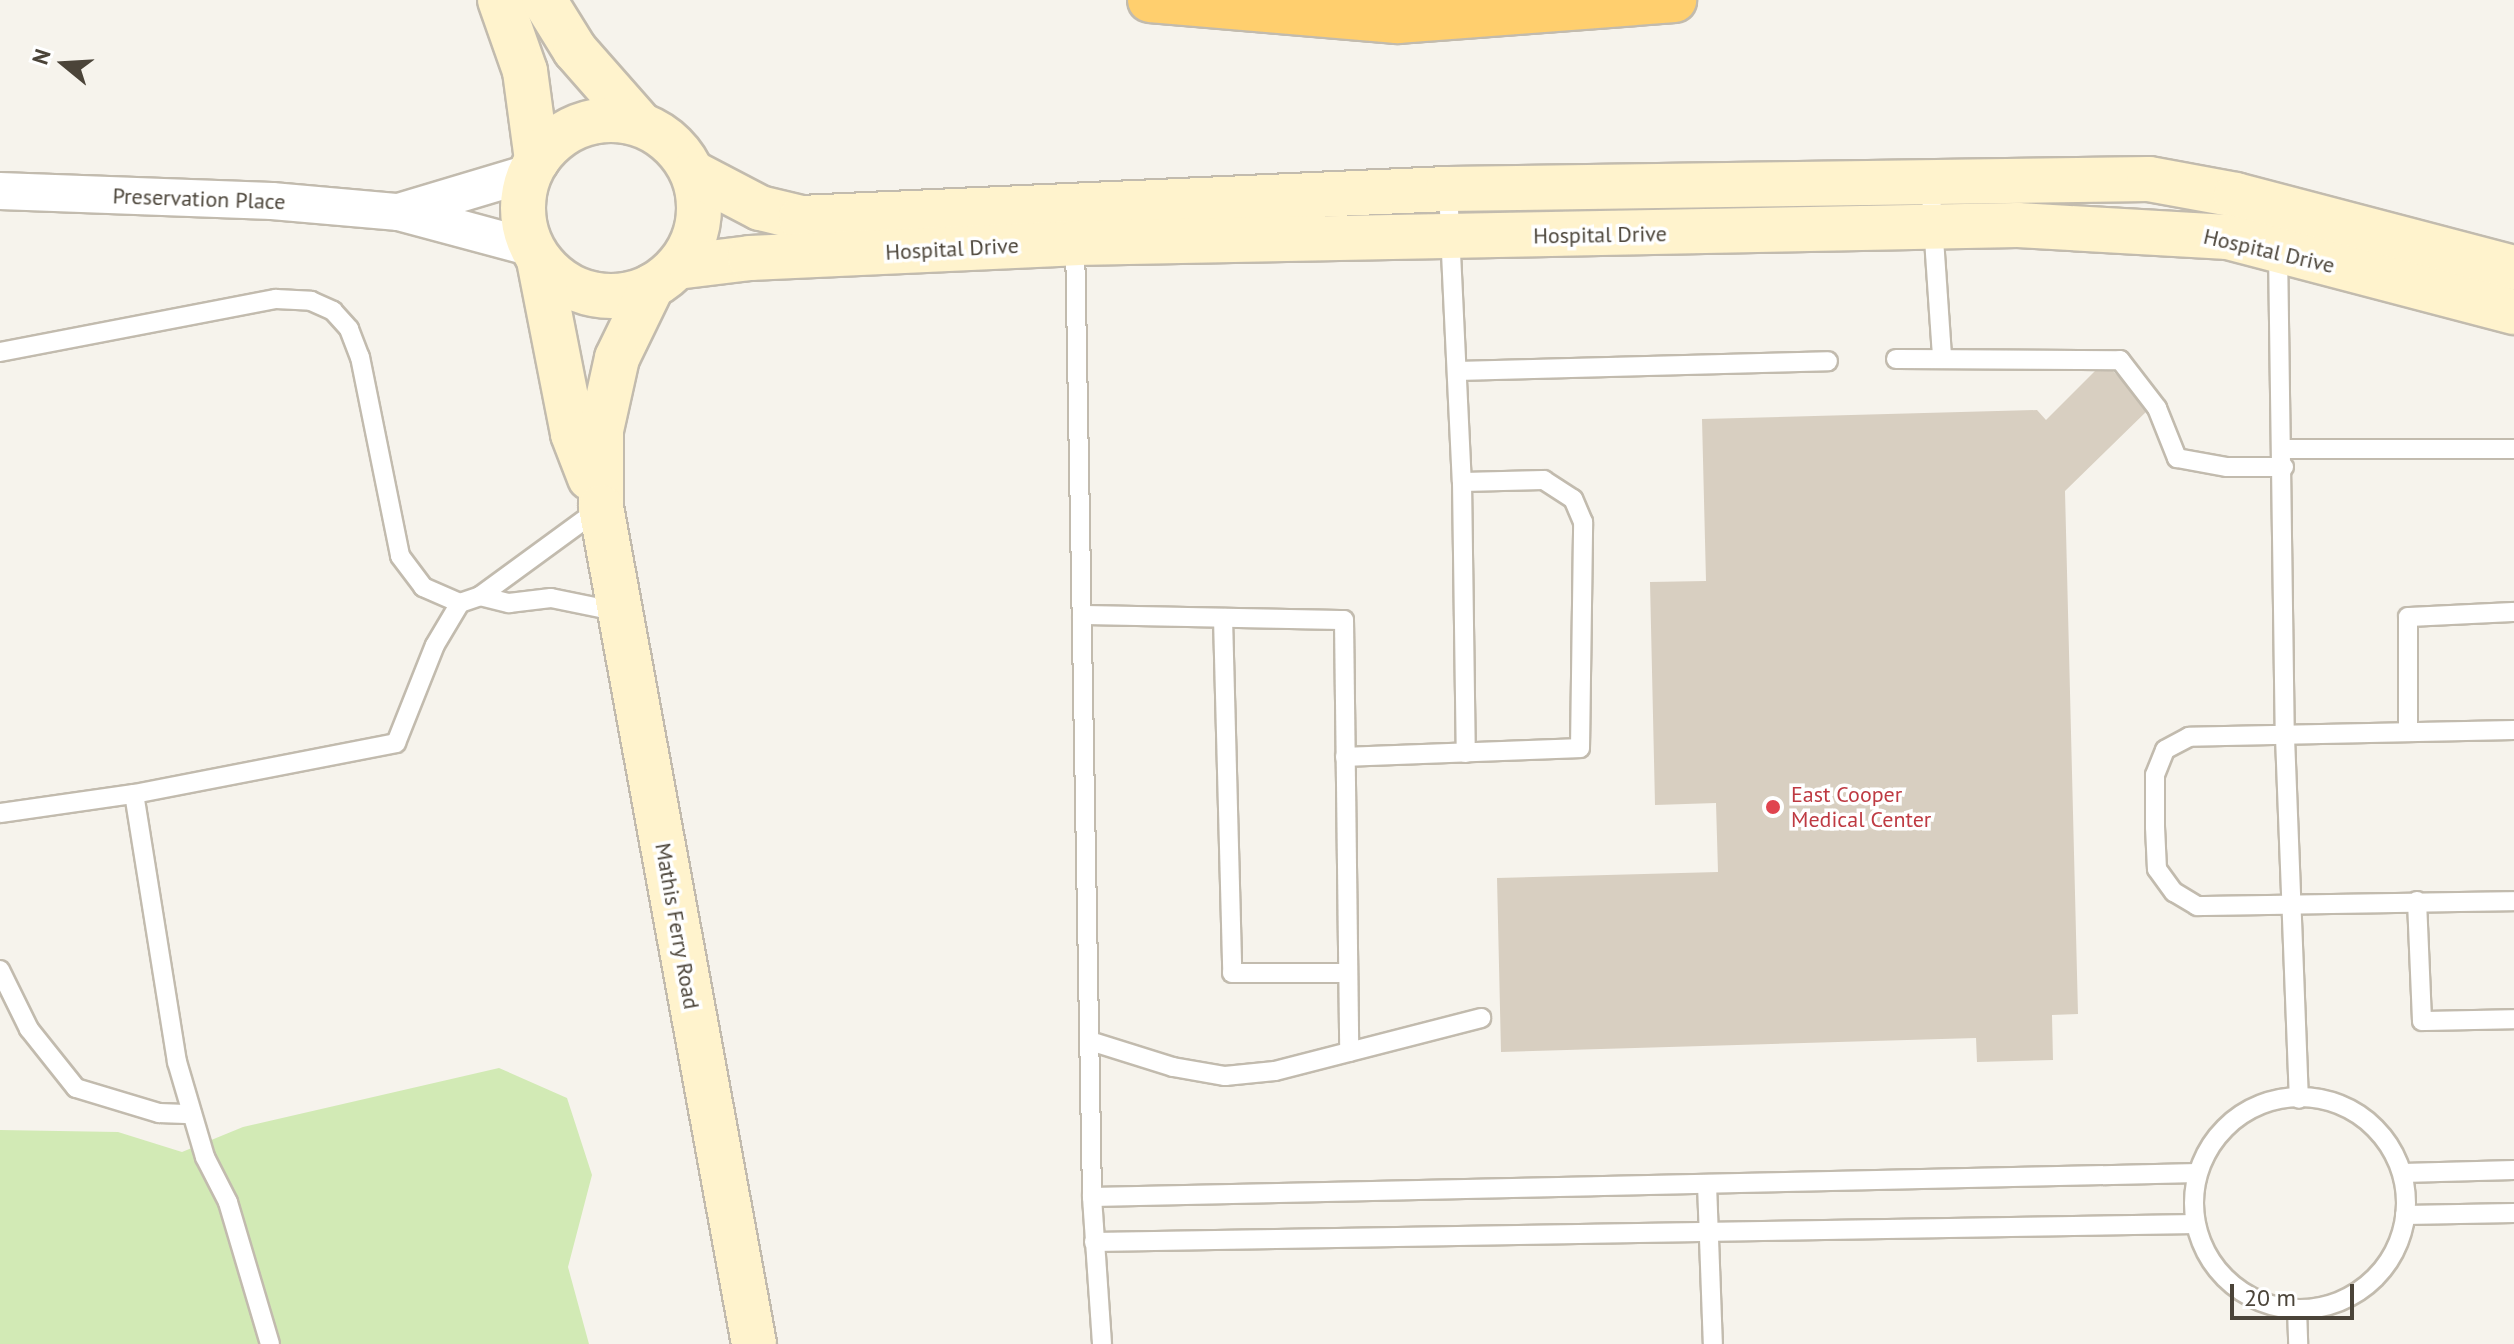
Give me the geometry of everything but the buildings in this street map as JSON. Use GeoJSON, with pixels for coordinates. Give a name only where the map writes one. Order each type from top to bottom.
{"type":"FeatureCollection","features":[{"type":"Feature","properties":{"kind":"highway"},"geometry":{"type":"LineString","coordinates":[[1150,0],[1397,21],[1674,0]]}},
{"type":"Feature","properties":{"kind":"street"},"geometry":{"type":"LineString","coordinates":[[500,0],[525,71],[533,166],[523,198],[536,254],[562,282],[590,294],[622,296],[664,277],[694,239],[700,206],[693,173],[662,135],[640,124],[575,50],[544,0]]}},
{"type":"Feature","properties":{"kind":"street"},"geometry":{"type":"LineString","coordinates":[[533,166],[560,136],[592,121],[640,124]]}},
{"type":"Feature","properties":{"kind":"street","name":"Preservation Place"},"geometry":{"type":"LineString","coordinates":[[399,212],[533,166]]}},
{"type":"Feature","properties":{"kind":"street","name":"Hospital Drive"},"geometry":{"type":"LineString","coordinates":[[693,173],[760,208],[801,218],[1074,222],[1451,238],[2018,225],[2168,230],[2282,229],[2514,268]]}},
{"type":"Feature","properties":{"kind":"street","name":"Hospital Drive"},"geometry":{"type":"LineString","coordinates":[[664,277],[750,258],[1074,222],[1448,189],[2149,179],[2514,312]]}},
{"type":"Feature","properties":{"kind":"street","name":"Preservation Place"},"geometry":{"type":"LineString","coordinates":[[0,191],[272,201],[399,212],[536,254]]}},
{"type":"Feature","properties":{"kind":"street","name":"Mathis Ferry Road"},"geometry":{"type":"LineString","coordinates":[[536,254],[573,434],[601,507]]}},
{"type":"Feature","properties":{"kind":"street","name":"Mathis Ferry Road"},"geometry":{"type":"LineString","coordinates":[[664,277],[617,358],[601,430],[601,507],[754,1344]]}},
{"type":"Feature","properties":{"kind":"lane"},"geometry":{"type":"LineString","coordinates":[[1930,180],[1942,357]]}},
{"type":"Feature","properties":{"kind":"lane"},"geometry":{"type":"LineString","coordinates":[[1448,189],[1462,482],[1466,753]]}},
{"type":"Feature","properties":{"kind":"lane"},"geometry":{"type":"LineString","coordinates":[[1074,222],[1092,1197],[1102,1344]]}},
{"type":"Feature","properties":{"kind":"lane"},"geometry":{"type":"LineString","coordinates":[[2282,229],[2285,737],[2299,1099]]}},
{"type":"Feature","properties":{"kind":"lane"},"geometry":{"type":"LineString","coordinates":[[0,352],[276,299],[311,301],[333,311],[349,329],[360,357],[400,556],[423,587],[460,603]]}},
{"type":"Feature","properties":{"kind":"lane"},"geometry":{"type":"LineString","coordinates":[[1896,359],[2120,360],[2157,408],[2177,458],[2227,467],[2283,458],[2514,449]]}},
{"type":"Feature","properties":{"kind":"lane"},"geometry":{"type":"LineString","coordinates":[[1457,371],[1828,361]]}},
{"type":"Feature","properties":{"kind":"lane"},"geometry":{"type":"LineString","coordinates":[[1345,757],[1580,748],[1583,522],[1573,499],[1544,480],[1462,482]]}},
{"type":"Feature","properties":{"kind":"lane"},"geometry":{"type":"LineString","coordinates":[[0,813],[134,794],[396,743],[435,645],[460,603],[480,596],[601,507]]}},
{"type":"Feature","properties":{"kind":"lane"},"geometry":{"type":"LineString","coordinates":[[480,596],[509,603],[551,598],[620,612]]}},
{"type":"Feature","properties":{"kind":"lane"},"geometry":{"type":"LineString","coordinates":[[2408,732],[2408,617],[2514,612]]}},
{"type":"Feature","properties":{"kind":"lane"},"geometry":{"type":"LineString","coordinates":[[1082,615],[1344,620],[1349,1052]]}},
{"type":"Feature","properties":{"kind":"lane"},"geometry":{"type":"LineString","coordinates":[[1223,618],[1232,973],[1348,973]]}},
{"type":"Feature","properties":{"kind":"lane"},"geometry":{"type":"LineString","coordinates":[[2514,730],[2189,737],[2165,750],[2155,775],[2157,869],[2174,892],[2197,906],[2514,901]]}},
{"type":"Feature","properties":{"kind":"lane"},"geometry":{"type":"LineString","coordinates":[[134,794],[177,1062],[205,1157],[228,1202],[270,1344]]}},
{"type":"Feature","properties":{"kind":"lane"},"geometry":{"type":"LineString","coordinates":[[2417,901],[2422,1021],[2514,1019]]}},
{"type":"Feature","properties":{"kind":"lane"},"geometry":{"type":"LineString","coordinates":[[0,970],[29,1029],[76,1088],[159,1113],[192,1114]]}},
{"type":"Feature","properties":{"kind":"lane"},"geometry":{"type":"LineString","coordinates":[[1090,1041],[1173,1067],[1225,1076],[1275,1071],[1481,1018]]}},
{"type":"Feature","properties":{"kind":"lane"},"geometry":{"type":"LineString","coordinates":[[2275,1099],[2325,1099],[2359,1114],[2386,1140],[2403,1173],[2405,1215],[2387,1264],[2361,1291],[2321,1308],[2297,1309],[2248,1297],[2219,1274],[2200,1242],[2196,1224],[2198,1173],[2214,1140],[2242,1114],[2275,1099]]}},
{"type":"Feature","properties":{"kind":"lane"},"geometry":{"type":"LineString","coordinates":[[2403,1173],[2514,1170]]}},
{"type":"Feature","properties":{"kind":"lane"},"geometry":{"type":"LineString","coordinates":[[1092,1197],[2198,1173]]}},
{"type":"Feature","properties":{"kind":"lane"},"geometry":{"type":"LineString","coordinates":[[1707,1184],[1713,1344]]}},
{"type":"Feature","properties":{"kind":"lane"},"geometry":{"type":"LineString","coordinates":[[2405,1215],[2514,1213]]}},
{"type":"Feature","properties":{"kind":"lane"},"geometry":{"type":"LineString","coordinates":[[1094,1242],[2196,1224]]}},
{"type":"Feature","properties":{"kind":"lane"},"geometry":{"type":"LineString","coordinates":[[2297,1309],[2298,1344]]}},
{"type":"Feature","properties":{"kind":"green space"},"geometry":{"type":"Polygon","coordinates":[[[499,1068],[567,1098],[592,1175],[568,1267],[589,1344],[0,1344],[0,1130],[118,1132],[182,1152],[243,1127],[499,1068]]]}},
{"type":"Feature","properties":{"kind":"place","name":"East Cooper Medical Center"},"geometry":{"type":"Point","coordinates":[1773,807]}}]}
